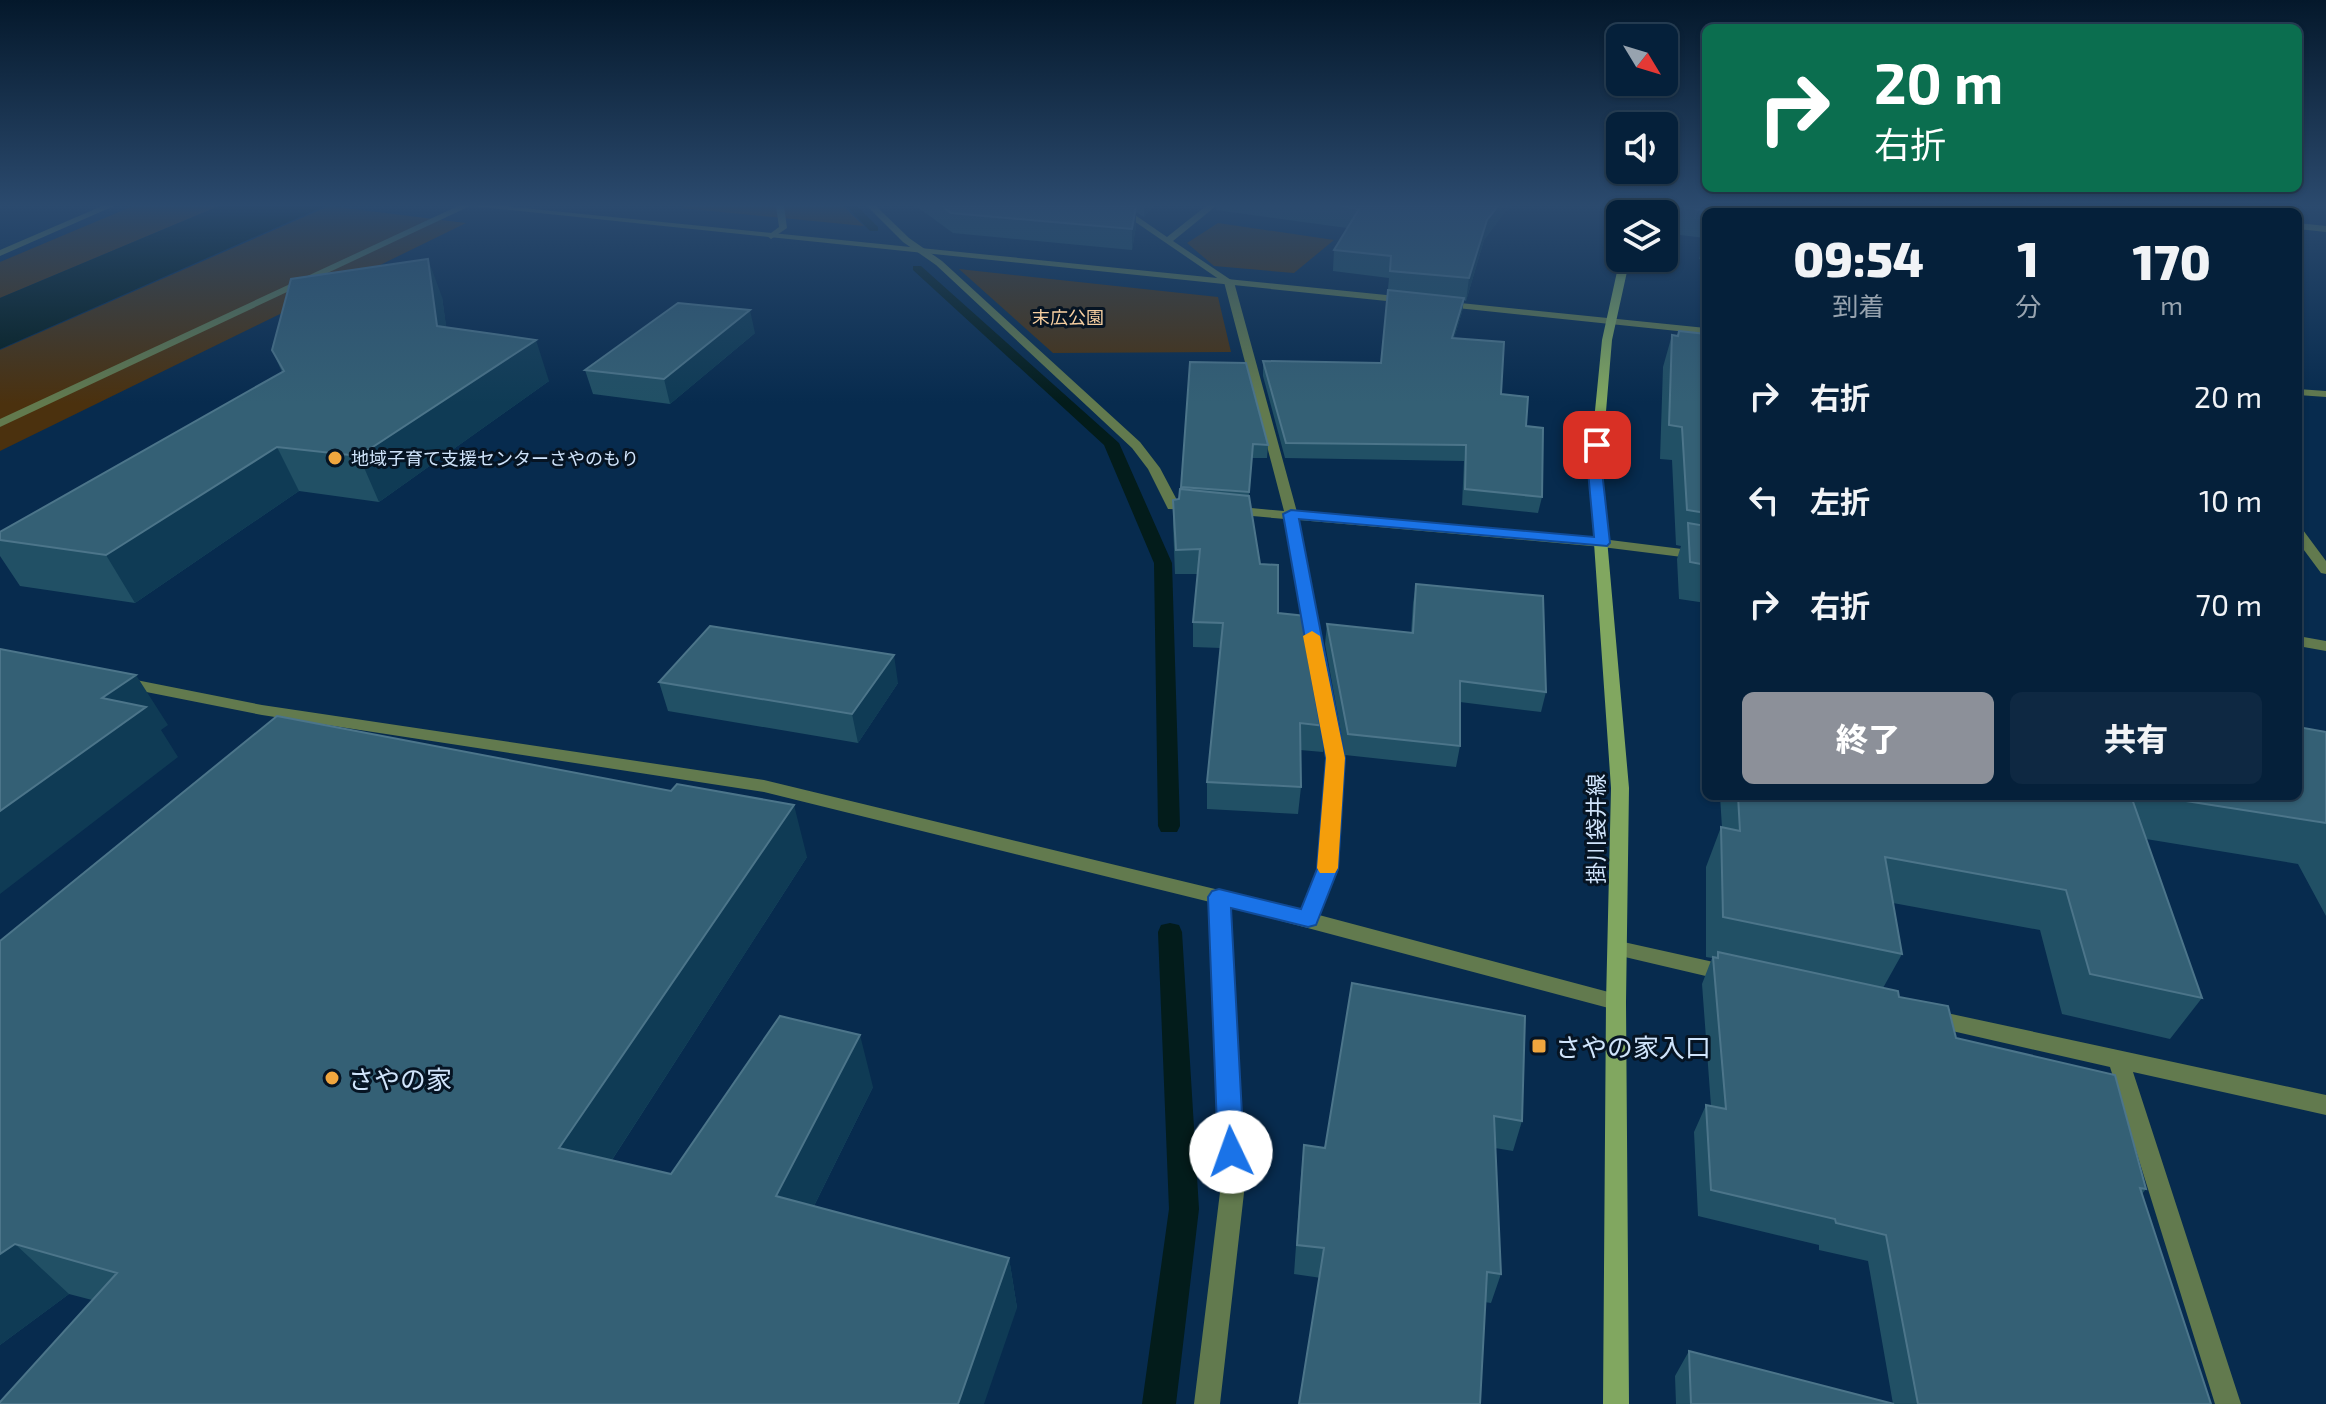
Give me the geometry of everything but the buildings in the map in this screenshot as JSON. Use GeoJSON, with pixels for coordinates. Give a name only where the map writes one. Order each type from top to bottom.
{"type":"FeatureCollection","features":[{"type":"Feature","properties":{"kind":"main road","name":"掛川袋井線"},"geometry":{"type":"LineString","coordinates":[[1616,1404],[1616,1002],[1620,788],[1595,471],[1610,321],[1622,272]]}},
{"type":"Feature","properties":{"kind":"street"},"geometry":{"type":"LineString","coordinates":[[0,423],[183,335],[242,312],[328,272]]}},
{"type":"Feature","properties":{"kind":"street"},"geometry":{"type":"LineString","coordinates":[[948,272],[1136,445],[1154,468],[1173,506],[1202,508]]}},
{"type":"Feature","properties":{"kind":"street"},"geometry":{"type":"LineString","coordinates":[[1121,272],[1413,301]]}},
{"type":"Feature","properties":{"kind":"street"},"geometry":{"type":"LineString","coordinates":[[1213,272],[1229,282],[1291,514],[1335,758],[1327,869],[1308,919]]}},
{"type":"Feature","properties":{"kind":"street"},"geometry":{"type":"LineString","coordinates":[[1429,302],[1702,331]]}},
{"type":"Feature","properties":{"kind":"street"},"geometry":{"type":"LineString","coordinates":[[2302,392],[2326,394]]}},
{"type":"Feature","properties":{"kind":"street"},"geometry":{"type":"LineString","coordinates":[[1217,509],[1602,543],[1702,556]]}},
{"type":"Feature","properties":{"kind":"street"},"geometry":{"type":"LineString","coordinates":[[2302,538],[2326,570]]}},
{"type":"Feature","properties":{"kind":"street"},"geometry":{"type":"LineString","coordinates":[[2302,642],[2326,646]]}},
{"type":"Feature","properties":{"kind":"street"},"geometry":{"type":"LineString","coordinates":[[108,680],[262,710],[764,786],[1308,919],[1616,1002]]}},
{"type":"Feature","properties":{"kind":"street"},"geometry":{"type":"LineString","coordinates":[[1207,1404],[1233,1184],[1219,897]]}},
{"type":"Feature","properties":{"kind":"street"},"geometry":{"type":"LineString","coordinates":[[1619,949],[1755,980]]}},
{"type":"Feature","properties":{"kind":"street"},"geometry":{"type":"LineString","coordinates":[[1907,1013],[2326,1105]]}},
{"type":"Feature","properties":{"kind":"street"},"geometry":{"type":"LineString","coordinates":[[2119,1061],[2228,1404]]}},
{"type":"Feature","properties":{"kind":"green space"},"geometry":{"type":"Polygon","coordinates":[[[0,272],[63,272],[0,298],[0,272]]]}},
{"type":"Feature","properties":{"kind":"green space"},"geometry":{"type":"Polygon","coordinates":[[[179,272],[367,272],[0,451],[0,350],[179,272]]]}},
{"type":"Feature","properties":{"kind":"green space","name":"末広公園"},"geometry":{"type":"Polygon","coordinates":[[[962,272],[1218,297],[1231,352],[1053,353],[962,272]]]}},
{"type":"Feature","properties":{"kind":"shaded area"},"geometry":{"type":"Polygon","coordinates":[[[63,272],[176,272],[0,349],[0,298],[63,272]]]}},
{"type":"Feature","properties":{"kind":"waterway"},"geometry":{"type":"LineString","coordinates":[[921,272],[1111,443],[1163,563],[1169,826]]}},
{"type":"Feature","properties":{"kind":"waterway"},"geometry":{"type":"LineString","coordinates":[[1159,1404],[1184,1209],[1170,932]]}},
{"type":"Feature","properties":{"kind":"slow traffic"},"geometry":{"type":"LineString","coordinates":[[1312,636],[1335,758],[1328,868]]}},
{"type":"Feature","properties":{"kind":"place","name":"地域子育て支援センターさやのもり"},"geometry":{"type":"Point","coordinates":[335,458]}},
{"type":"Feature","properties":{"kind":"place","name":"さやの家入口"},"geometry":{"type":"Point","coordinates":[1539,1046]}},
{"type":"Feature","properties":{"kind":"place","name":"さやの家"},"geometry":{"type":"Point","coordinates":[332,1078]}},
{"type":"Feature","properties":{"kind":"route"},"geometry":{"type":"LineString","coordinates":[[1231,1152],[1219,897],[1308,919],[1327,869],[1335,758],[1291,514],[1602,543],[1595,471],[1597,445]]}}]}
